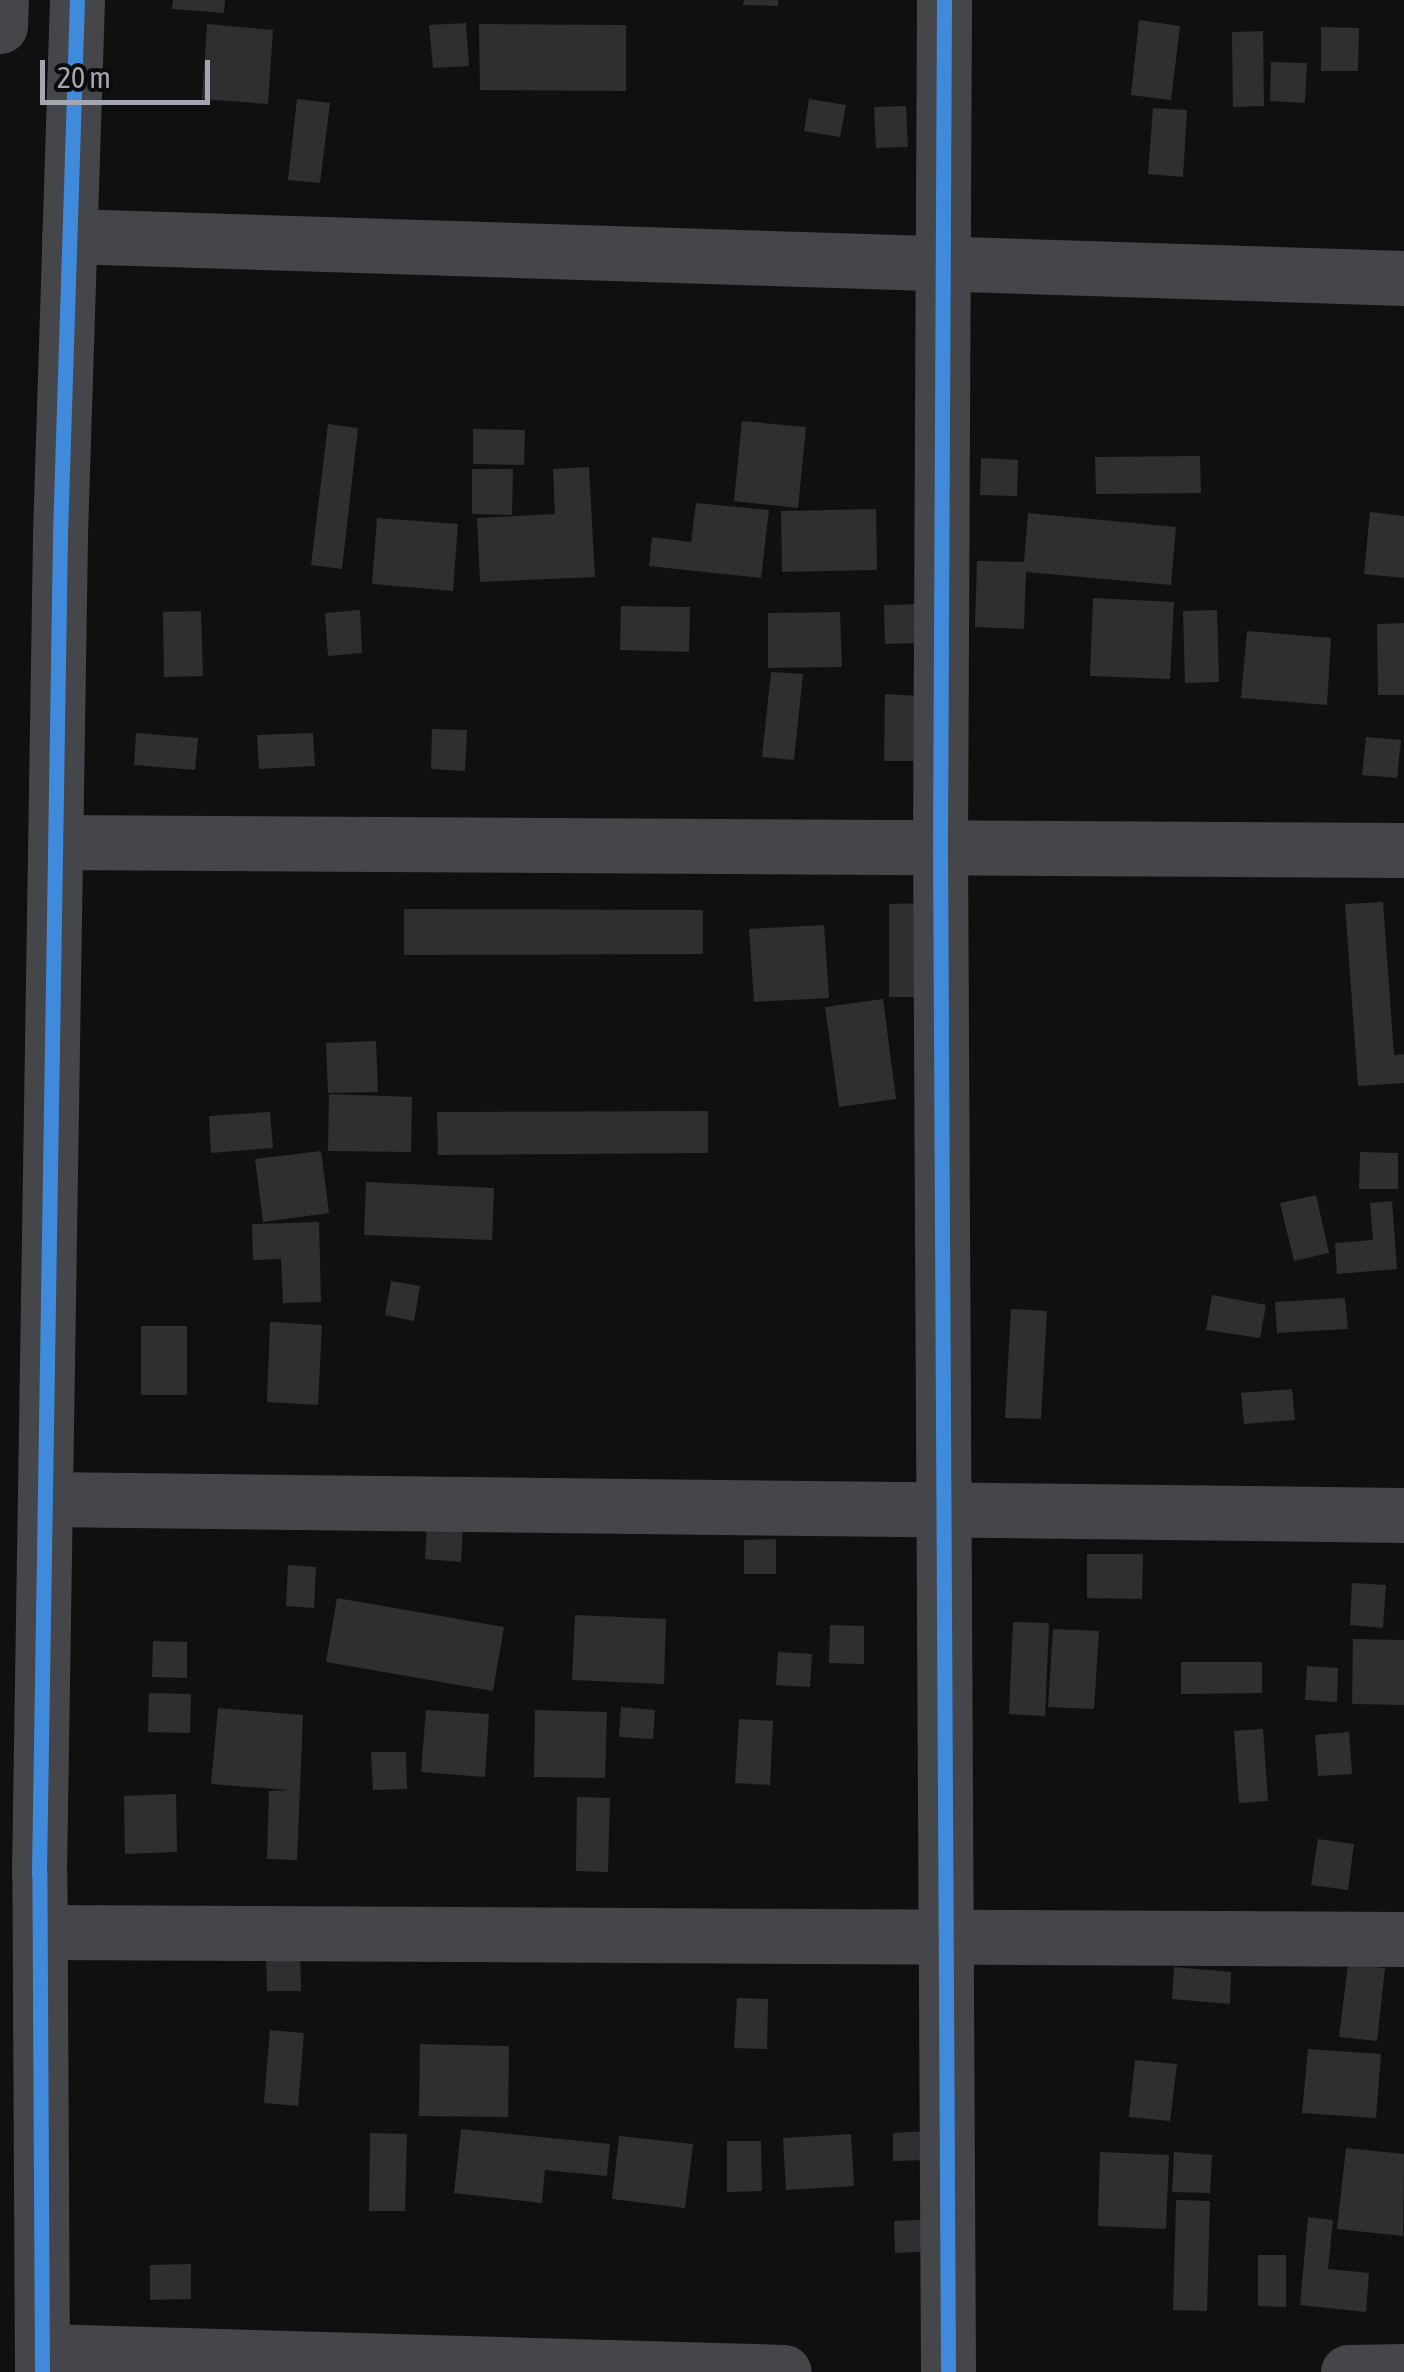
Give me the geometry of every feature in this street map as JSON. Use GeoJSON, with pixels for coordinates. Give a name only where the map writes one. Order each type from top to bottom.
{"type":"FeatureCollection","features":[{"type":"Feature","properties":{"kind":"street"},"geometry":{"type":"LineString","coordinates":[[0,26],[1,0]]}},
{"type":"Feature","properties":{"kind":"street"},"geometry":{"type":"LineString","coordinates":[[77,0],[45,1499],[42,2362],[784,2372]]}},
{"type":"Feature","properties":{"kind":"street"},"geometry":{"type":"LineString","coordinates":[[944,0],[939,266],[948,2372]]}},
{"type":"Feature","properties":{"kind":"street"},"geometry":{"type":"LineString","coordinates":[[70,236],[1404,278]]}},
{"type":"Feature","properties":{"kind":"street"},"geometry":{"type":"LineString","coordinates":[[59,842],[1404,850]]}},
{"type":"Feature","properties":{"kind":"street"},"geometry":{"type":"LineString","coordinates":[[45,1499],[943,1505],[1404,1515]]}},
{"type":"Feature","properties":{"kind":"street"},"geometry":{"type":"LineString","coordinates":[[42,1932],[1404,1939]]}},
{"type":"Feature","properties":{"kind":"street"},"geometry":{"type":"LineString","coordinates":[[1348,2372],[1404,2371]]}},
{"type":"Feature","properties":{"kind":"building"},"geometry":{"type":"Polygon","coordinates":[[[173,0],[225,0],[224,13],[172,9],[173,0]]]}},
{"type":"Feature","properties":{"kind":"building"},"geometry":{"type":"Polygon","coordinates":[[[744,0],[778,0],[778,6],[743,5],[744,0]]]}},
{"type":"Feature","properties":{"kind":"building"},"geometry":{"type":"Polygon","coordinates":[[[1139,20],[1180,26],[1171,100],[1131,95],[1139,20]]]}},
{"type":"Feature","properties":{"kind":"building"},"geometry":{"type":"Polygon","coordinates":[[[466,23],[469,66],[433,68],[429,25],[466,23]]]}},
{"type":"Feature","properties":{"kind":"building"},"geometry":{"type":"Polygon","coordinates":[[[207,24],[273,30],[268,104],[202,99],[207,24]]]}},
{"type":"Feature","properties":{"kind":"building"},"geometry":{"type":"Polygon","coordinates":[[[479,24],[626,25],[626,91],[480,90],[479,24]]]}},
{"type":"Feature","properties":{"kind":"building"},"geometry":{"type":"Polygon","coordinates":[[[1321,27],[1359,28],[1358,71],[1321,71],[1321,27]]]}},
{"type":"Feature","properties":{"kind":"building"},"geometry":{"type":"Polygon","coordinates":[[[1263,31],[1264,106],[1233,107],[1232,32],[1263,31]]]}},
{"type":"Feature","properties":{"kind":"building"},"geometry":{"type":"Polygon","coordinates":[[[1271,62],[1307,63],[1305,103],[1270,101],[1271,62]]]}},
{"type":"Feature","properties":{"kind":"building"},"geometry":{"type":"Polygon","coordinates":[[[297,99],[330,103],[320,183],[288,180],[297,99]]]}},
{"type":"Feature","properties":{"kind":"building"},"geometry":{"type":"Polygon","coordinates":[[[809,99],[846,105],[840,137],[804,131],[809,99]]]}},
{"type":"Feature","properties":{"kind":"building"},"geometry":{"type":"Polygon","coordinates":[[[906,106],[908,147],[876,148],[874,107],[906,106]]]}},
{"type":"Feature","properties":{"kind":"building"},"geometry":{"type":"Polygon","coordinates":[[[1153,108],[1187,110],[1183,177],[1148,174],[1153,108]]]}},
{"type":"Feature","properties":{"kind":"building"},"geometry":{"type":"Polygon","coordinates":[[[742,421],[806,427],[798,508],[734,501],[742,421]]]}},
{"type":"Feature","properties":{"kind":"building"},"geometry":{"type":"Polygon","coordinates":[[[328,424],[358,428],[342,569],[311,565],[328,424]]]}},
{"type":"Feature","properties":{"kind":"building"},"geometry":{"type":"Polygon","coordinates":[[[473,429],[525,430],[524,465],[473,464],[473,429]]]}},
{"type":"Feature","properties":{"kind":"building"},"geometry":{"type":"Polygon","coordinates":[[[1200,456],[1201,493],[1096,494],[1095,457],[1200,456]]]}},
{"type":"Feature","properties":{"kind":"building"},"geometry":{"type":"Polygon","coordinates":[[[981,458],[1018,460],[1017,496],[980,495],[981,458]]]}},
{"type":"Feature","properties":{"kind":"building"},"geometry":{"type":"Polygon","coordinates":[[[589,467],[595,577],[480,582],[477,518],[555,514],[553,469],[589,467]]]}},
{"type":"Feature","properties":{"kind":"building"},"geometry":{"type":"Polygon","coordinates":[[[472,469],[513,469],[512,515],[472,514],[472,469]]]}},
{"type":"Feature","properties":{"kind":"building"},"geometry":{"type":"Polygon","coordinates":[[[696,503],[769,510],[761,578],[649,566],[652,537],[691,542],[696,503]]]}},
{"type":"Feature","properties":{"kind":"building"},"geometry":{"type":"Polygon","coordinates":[[[876,509],[877,570],[782,572],[781,511],[876,509]]]}},
{"type":"Feature","properties":{"kind":"building"},"geometry":{"type":"Polygon","coordinates":[[[1370,512],[1404,516],[1404,578],[1364,574],[1370,512]]]}},
{"type":"Feature","properties":{"kind":"building"},"geometry":{"type":"Polygon","coordinates":[[[1028,513],[1176,527],[1171,585],[1026,572],[1024,629],[975,627],[977,561],[1024,562],[1028,513]]]}},
{"type":"Feature","properties":{"kind":"building"},"geometry":{"type":"Polygon","coordinates":[[[377,518],[458,524],[453,591],[372,584],[377,518]]]}},
{"type":"Feature","properties":{"kind":"building"},"geometry":{"type":"Polygon","coordinates":[[[1093,598],[1174,602],[1170,679],[1090,676],[1093,598]]]}},
{"type":"Feature","properties":{"kind":"building"},"geometry":{"type":"Polygon","coordinates":[[[919,604],[920,643],[885,644],[884,605],[919,604]]]}},
{"type":"Feature","properties":{"kind":"building"},"geometry":{"type":"Polygon","coordinates":[[[621,606],[690,607],[689,652],[620,650],[621,606]]]}},
{"type":"Feature","properties":{"kind":"building"},"geometry":{"type":"Polygon","coordinates":[[[360,610],[362,653],[328,656],[325,613],[360,610]]]}},
{"type":"Feature","properties":{"kind":"building"},"geometry":{"type":"Polygon","coordinates":[[[1217,610],[1219,682],[1185,683],[1183,611],[1217,610]]]}},
{"type":"Feature","properties":{"kind":"building"},"geometry":{"type":"Polygon","coordinates":[[[201,611],[203,676],[164,677],[163,612],[201,611]]]}},
{"type":"Feature","properties":{"kind":"building"},"geometry":{"type":"Polygon","coordinates":[[[840,612],[842,667],[768,668],[768,613],[840,612]]]}},
{"type":"Feature","properties":{"kind":"building"},"geometry":{"type":"Polygon","coordinates":[[[1404,623],[1404,695],[1378,695],[1377,624],[1404,623]]]}},
{"type":"Feature","properties":{"kind":"building"},"geometry":{"type":"Polygon","coordinates":[[[1247,631],[1331,638],[1327,705],[1241,698],[1247,631]]]}},
{"type":"Feature","properties":{"kind":"building"},"geometry":{"type":"Polygon","coordinates":[[[771,672],[803,674],[794,760],[762,757],[771,672]]]}},
{"type":"Feature","properties":{"kind":"building"},"geometry":{"type":"Polygon","coordinates":[[[885,694],[921,696],[920,761],[884,761],[885,694]]]}},
{"type":"Feature","properties":{"kind":"building"},"geometry":{"type":"Polygon","coordinates":[[[432,729],[467,730],[465,771],[431,769],[432,729]]]}},
{"type":"Feature","properties":{"kind":"building"},"geometry":{"type":"Polygon","coordinates":[[[136,733],[198,738],[195,770],[134,765],[136,733]]]}},
{"type":"Feature","properties":{"kind":"building"},"geometry":{"type":"Polygon","coordinates":[[[313,733],[315,766],[259,769],[257,735],[313,733]]]}},
{"type":"Feature","properties":{"kind":"building"},"geometry":{"type":"Polygon","coordinates":[[[1366,737],[1401,740],[1397,778],[1362,775],[1366,737]]]}},
{"type":"Feature","properties":{"kind":"building"},"geometry":{"type":"Polygon","coordinates":[[[1383,902],[1394,1055],[1404,1054],[1404,1083],[1358,1086],[1345,904],[1383,902]]]}},
{"type":"Feature","properties":{"kind":"building"},"geometry":{"type":"Polygon","coordinates":[[[929,903],[929,997],[889,997],[889,904],[929,903]]]}},
{"type":"Feature","properties":{"kind":"building"},"geometry":{"type":"Polygon","coordinates":[[[404,909],[703,910],[703,954],[404,955],[404,909]]]}},
{"type":"Feature","properties":{"kind":"building"},"geometry":{"type":"Polygon","coordinates":[[[824,925],[829,998],[754,1002],[749,929],[824,925]]]}},
{"type":"Feature","properties":{"kind":"building"},"geometry":{"type":"Polygon","coordinates":[[[883,999],[896,1099],[839,1107],[825,1007],[883,999]]]}},
{"type":"Feature","properties":{"kind":"building"},"geometry":{"type":"Polygon","coordinates":[[[376,1041],[378,1092],[328,1093],[326,1043],[376,1041]]]}},
{"type":"Feature","properties":{"kind":"building"},"geometry":{"type":"Polygon","coordinates":[[[329,1094],[412,1097],[411,1152],[328,1151],[329,1094]]]}},
{"type":"Feature","properties":{"kind":"building"},"geometry":{"type":"Polygon","coordinates":[[[708,1111],[708,1153],[438,1155],[437,1112],[708,1111]]]}},
{"type":"Feature","properties":{"kind":"building"},"geometry":{"type":"Polygon","coordinates":[[[270,1112],[273,1148],[211,1153],[209,1116],[270,1112]]]}},
{"type":"Feature","properties":{"kind":"building"},"geometry":{"type":"Polygon","coordinates":[[[321,1151],[329,1213],[263,1222],[255,1159],[321,1151]]]}},
{"type":"Feature","properties":{"kind":"building"},"geometry":{"type":"Polygon","coordinates":[[[1360,1152],[1398,1153],[1398,1189],[1359,1189],[1360,1152]]]}},
{"type":"Feature","properties":{"kind":"building"},"geometry":{"type":"Polygon","coordinates":[[[366,1182],[494,1188],[492,1240],[364,1235],[366,1182]]]}},
{"type":"Feature","properties":{"kind":"building"},"geometry":{"type":"Polygon","coordinates":[[[1316,1195],[1329,1253],[1294,1261],[1280,1203],[1316,1195]]]}},
{"type":"Feature","properties":{"kind":"building"},"geometry":{"type":"Polygon","coordinates":[[[1392,1201],[1397,1269],[1337,1274],[1335,1243],[1373,1240],[1370,1203],[1392,1201]]]}},
{"type":"Feature","properties":{"kind":"building"},"geometry":{"type":"Polygon","coordinates":[[[319,1222],[321,1302],[283,1303],[281,1259],[253,1260],[252,1224],[319,1222]]]}},
{"type":"Feature","properties":{"kind":"building"},"geometry":{"type":"Polygon","coordinates":[[[391,1281],[420,1286],[414,1321],[385,1315],[391,1281]]]}},
{"type":"Feature","properties":{"kind":"building"},"geometry":{"type":"Polygon","coordinates":[[[1212,1295],[1266,1305],[1260,1338],[1206,1330],[1212,1295]]]}},
{"type":"Feature","properties":{"kind":"building"},"geometry":{"type":"Polygon","coordinates":[[[1345,1298],[1348,1329],[1277,1333],[1275,1302],[1345,1298]]]}},
{"type":"Feature","properties":{"kind":"building"},"geometry":{"type":"Polygon","coordinates":[[[1011,1309],[1047,1311],[1041,1419],[1005,1418],[1011,1309]]]}},
{"type":"Feature","properties":{"kind":"building"},"geometry":{"type":"Polygon","coordinates":[[[270,1322],[322,1325],[318,1405],[267,1402],[270,1322]]]}},
{"type":"Feature","properties":{"kind":"building"},"geometry":{"type":"Polygon","coordinates":[[[141,1326],[187,1326],[187,1395],[141,1395],[141,1326]]]}},
{"type":"Feature","properties":{"kind":"building"},"geometry":{"type":"Polygon","coordinates":[[[1292,1389],[1295,1420],[1244,1424],[1241,1393],[1292,1389]]]}},
{"type":"Feature","properties":{"kind":"building"},"geometry":{"type":"Polygon","coordinates":[[[427,1525],[463,1528],[461,1562],[425,1559],[427,1525]]]}},
{"type":"Feature","properties":{"kind":"building"},"geometry":{"type":"Polygon","coordinates":[[[776,1539],[776,1574],[744,1574],[744,1540],[776,1539]]]}},
{"type":"Feature","properties":{"kind":"building"},"geometry":{"type":"Polygon","coordinates":[[[1087,1554],[1143,1554],[1142,1599],[1087,1598],[1087,1554]]]}},
{"type":"Feature","properties":{"kind":"building"},"geometry":{"type":"Polygon","coordinates":[[[288,1565],[316,1567],[314,1608],[286,1606],[288,1565]]]}},
{"type":"Feature","properties":{"kind":"building"},"geometry":{"type":"Polygon","coordinates":[[[1352,1583],[1386,1585],[1383,1628],[1350,1625],[1352,1583]]]}},
{"type":"Feature","properties":{"kind":"building"},"geometry":{"type":"Polygon","coordinates":[[[337,1598],[504,1627],[493,1691],[326,1662],[337,1598]]]}},
{"type":"Feature","properties":{"kind":"building"},"geometry":{"type":"Polygon","coordinates":[[[575,1615],[666,1619],[664,1684],[572,1680],[575,1615]]]}},
{"type":"Feature","properties":{"kind":"building"},"geometry":{"type":"Polygon","coordinates":[[[1013,1622],[1049,1623],[1045,1716],[1009,1714],[1013,1622]]]}},
{"type":"Feature","properties":{"kind":"building"},"geometry":{"type":"Polygon","coordinates":[[[830,1625],[864,1626],[864,1664],[829,1663],[830,1625]]]}},
{"type":"Feature","properties":{"kind":"building"},"geometry":{"type":"Polygon","coordinates":[[[1053,1629],[1099,1631],[1094,1709],[1048,1707],[1053,1629]]]}},
{"type":"Feature","properties":{"kind":"building"},"geometry":{"type":"Polygon","coordinates":[[[1353,1639],[1404,1640],[1404,1705],[1352,1704],[1353,1639]]]}},
{"type":"Feature","properties":{"kind":"building"},"geometry":{"type":"Polygon","coordinates":[[[153,1641],[187,1642],[187,1678],[152,1677],[153,1641]]]}},
{"type":"Feature","properties":{"kind":"building"},"geometry":{"type":"Polygon","coordinates":[[[778,1652],[812,1654],[810,1687],[776,1685],[778,1652]]]}},
{"type":"Feature","properties":{"kind":"building"},"geometry":{"type":"Polygon","coordinates":[[[1181,1662],[1262,1662],[1262,1693],[1181,1694],[1181,1662]]]}},
{"type":"Feature","properties":{"kind":"building"},"geometry":{"type":"Polygon","coordinates":[[[1307,1666],[1338,1668],[1337,1702],[1305,1700],[1307,1666]]]}},
{"type":"Feature","properties":{"kind":"building"},"geometry":{"type":"Polygon","coordinates":[[[149,1693],[191,1694],[190,1733],[148,1732],[149,1693]]]}},
{"type":"Feature","properties":{"kind":"building"},"geometry":{"type":"Polygon","coordinates":[[[621,1707],[655,1710],[653,1739],[619,1737],[621,1707]]]}},
{"type":"Feature","properties":{"kind":"building"},"geometry":{"type":"Polygon","coordinates":[[[218,1708],[303,1715],[297,1860],[267,1859],[269,1791],[291,1790],[211,1784],[218,1708]]]}},
{"type":"Feature","properties":{"kind":"building"},"geometry":{"type":"Polygon","coordinates":[[[426,1710],[489,1714],[485,1777],[421,1772],[426,1710]]]}},
{"type":"Feature","properties":{"kind":"building"},"geometry":{"type":"Polygon","coordinates":[[[535,1710],[607,1712],[605,1778],[534,1777],[535,1710]]]}},
{"type":"Feature","properties":{"kind":"building"},"geometry":{"type":"Polygon","coordinates":[[[739,1719],[773,1721],[770,1785],[735,1783],[739,1719]]]}},
{"type":"Feature","properties":{"kind":"building"},"geometry":{"type":"Polygon","coordinates":[[[1263,1729],[1268,1801],[1239,1803],[1234,1731],[1263,1729]]]}},
{"type":"Feature","properties":{"kind":"building"},"geometry":{"type":"Polygon","coordinates":[[[1349,1732],[1352,1774],[1318,1776],[1315,1735],[1349,1732]]]}},
{"type":"Feature","properties":{"kind":"building"},"geometry":{"type":"Polygon","coordinates":[[[371,1752],[406,1752],[407,1789],[373,1790],[371,1752]]]}},
{"type":"Feature","properties":{"kind":"building"},"geometry":{"type":"Polygon","coordinates":[[[176,1794],[177,1852],[125,1854],[124,1796],[176,1794]]]}},
{"type":"Feature","properties":{"kind":"building"},"geometry":{"type":"Polygon","coordinates":[[[577,1797],[610,1798],[608,1872],[576,1871],[577,1797]]]}},
{"type":"Feature","properties":{"kind":"building"},"geometry":{"type":"Polygon","coordinates":[[[1318,1839],[1354,1844],[1348,1890],[1311,1885],[1318,1839]]]}},
{"type":"Feature","properties":{"kind":"building"},"geometry":{"type":"Polygon","coordinates":[[[266,1951],[300,1951],[301,1991],[267,1991],[266,1951]]]}},
{"type":"Feature","properties":{"kind":"building"},"geometry":{"type":"Polygon","coordinates":[[[1348,1964],[1385,1968],[1377,2041],[1339,2037],[1348,1964]]]}},
{"type":"Feature","properties":{"kind":"building"},"geometry":{"type":"Polygon","coordinates":[[[1174,1967],[1231,1972],[1230,2004],[1172,1999],[1174,1967]]]}},
{"type":"Feature","properties":{"kind":"building"},"geometry":{"type":"Polygon","coordinates":[[[737,1998],[768,1999],[767,2049],[734,2048],[737,1998]]]}},
{"type":"Feature","properties":{"kind":"building"},"geometry":{"type":"Polygon","coordinates":[[[270,2030],[304,2033],[298,2106],[264,2103],[270,2030]]]}},
{"type":"Feature","properties":{"kind":"building"},"geometry":{"type":"Polygon","coordinates":[[[420,2044],[509,2046],[508,2117],[419,2116],[420,2044]]]}},
{"type":"Feature","properties":{"kind":"building"},"geometry":{"type":"Polygon","coordinates":[[[1308,2049],[1381,2054],[1376,2118],[1302,2113],[1308,2049]]]}},
{"type":"Feature","properties":{"kind":"building"},"geometry":{"type":"Polygon","coordinates":[[[1135,2060],[1177,2064],[1170,2121],[1129,2117],[1135,2060]]]}},
{"type":"Feature","properties":{"kind":"building"},"geometry":{"type":"Polygon","coordinates":[[[461,2129],[610,2144],[607,2176],[545,2170],[542,2203],[454,2193],[461,2129]]]}},
{"type":"Feature","properties":{"kind":"building"},"geometry":{"type":"Polygon","coordinates":[[[929,2131],[930,2160],[893,2161],[893,2133],[929,2131]]]}},
{"type":"Feature","properties":{"kind":"building"},"geometry":{"type":"Polygon","coordinates":[[[370,2133],[407,2134],[405,2211],[369,2211],[370,2133]]]}},
{"type":"Feature","properties":{"kind":"building"},"geometry":{"type":"Polygon","coordinates":[[[851,2134],[854,2186],[786,2190],[783,2138],[851,2134]]]}},
{"type":"Feature","properties":{"kind":"building"},"geometry":{"type":"Polygon","coordinates":[[[619,2136],[693,2144],[685,2208],[612,2199],[619,2136]]]}},
{"type":"Feature","properties":{"kind":"building"},"geometry":{"type":"Polygon","coordinates":[[[727,2141],[761,2141],[762,2191],[727,2192],[727,2141]]]}},
{"type":"Feature","properties":{"kind":"building"},"geometry":{"type":"Polygon","coordinates":[[[1346,2148],[1404,2154],[1403,2236],[1337,2229],[1346,2148]]]}},
{"type":"Feature","properties":{"kind":"building"},"geometry":{"type":"Polygon","coordinates":[[[1100,2152],[1169,2155],[1166,2229],[1098,2226],[1100,2152]]]}},
{"type":"Feature","properties":{"kind":"building"},"geometry":{"type":"Polygon","coordinates":[[[1174,2152],[1212,2155],[1210,2193],[1172,2192],[1174,2152]]]}},
{"type":"Feature","properties":{"kind":"building"},"geometry":{"type":"Polygon","coordinates":[[[1176,2200],[1210,2201],[1207,2311],[1173,2310],[1176,2200]]]}},
{"type":"Feature","properties":{"kind":"building"},"geometry":{"type":"Polygon","coordinates":[[[1308,2217],[1333,2220],[1328,2269],[1369,2273],[1366,2312],[1300,2305],[1308,2217]]]}},
{"type":"Feature","properties":{"kind":"building"},"geometry":{"type":"Polygon","coordinates":[[[932,2219],[934,2251],[895,2253],[894,2221],[932,2219]]]}},
{"type":"Feature","properties":{"kind":"building"},"geometry":{"type":"Polygon","coordinates":[[[1258,2255],[1286,2255],[1286,2307],[1258,2306],[1258,2255]]]}},
{"type":"Feature","properties":{"kind":"building"},"geometry":{"type":"Polygon","coordinates":[[[191,2264],[191,2299],[150,2300],[150,2265],[191,2264]]]}},
{"type":"Feature","properties":{"kind":"cycle path"},"geometry":{"type":"LineString","coordinates":[[42,2372],[39,1873],[60,534],[77,0]]}},
{"type":"Feature","properties":{"kind":"cycle path"},"geometry":{"type":"LineString","coordinates":[[944,0],[940,845],[948,2372]]}}]}
